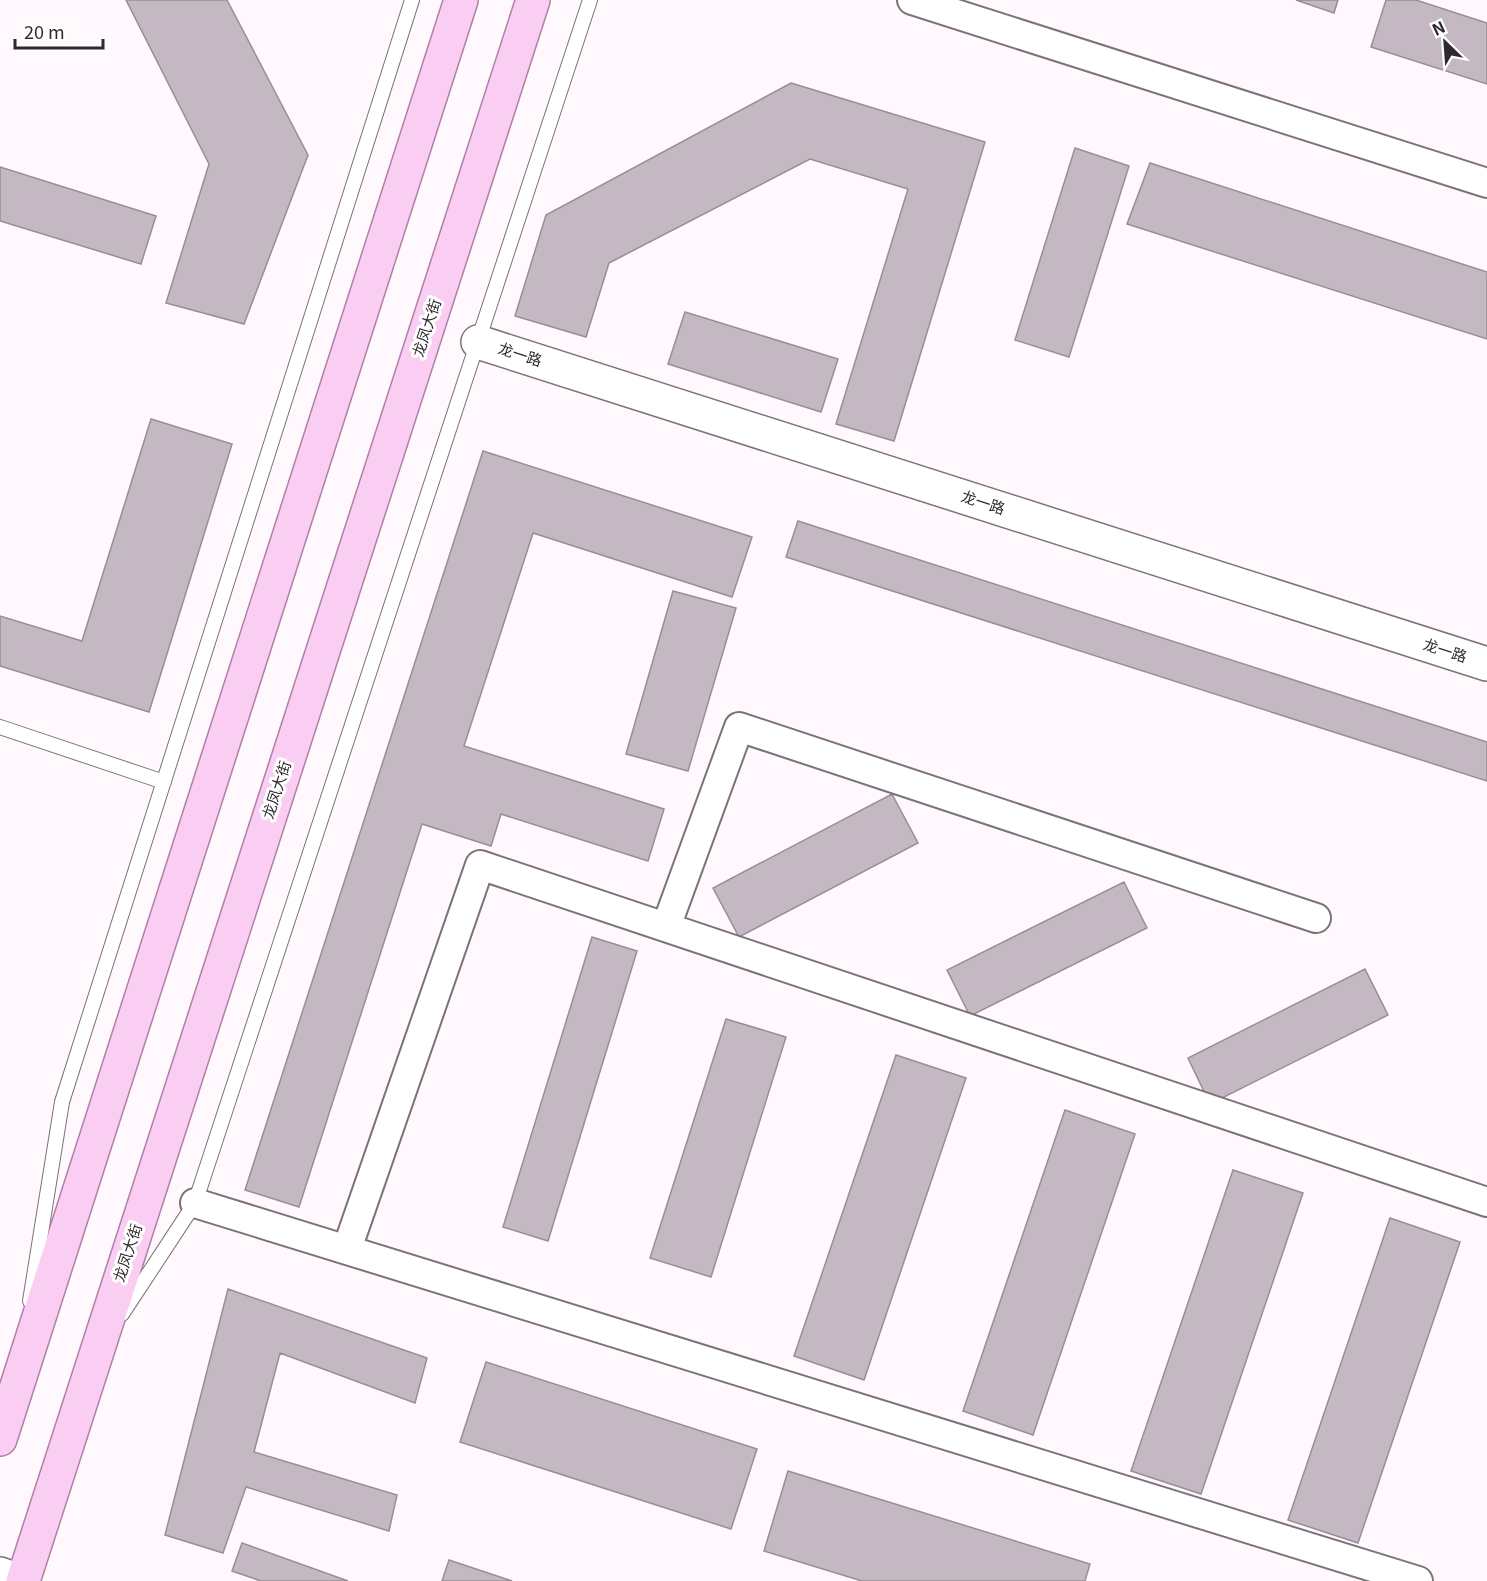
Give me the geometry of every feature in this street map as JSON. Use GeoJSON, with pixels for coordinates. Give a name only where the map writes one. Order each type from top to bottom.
{"type":"FeatureCollection","features":[{"type":"Feature","properties":{"kind":"main road"},"geometry":{"type":"LineString","coordinates":[[0,1438],[461,0]]}},
{"type":"Feature","properties":{"kind":"main road","name":"龙凤大街"},"geometry":{"type":"LineString","coordinates":[[22,1581],[533,0]]}},
{"type":"Feature","properties":{"kind":"street"},"geometry":{"type":"LineString","coordinates":[[912,0],[1487,183]]}},
{"type":"Feature","properties":{"kind":"street","name":"龙一路"},"geometry":{"type":"LineString","coordinates":[[478,342],[1487,664]]}},
{"type":"Feature","properties":{"kind":"street"},"geometry":{"type":"LineString","coordinates":[[666,927],[739,728],[1316,918]]}},
{"type":"Feature","properties":{"kind":"street"},"geometry":{"type":"LineString","coordinates":[[347,1249],[480,865],[1487,1202]]}},
{"type":"Feature","properties":{"kind":"street"},"geometry":{"type":"LineString","coordinates":[[195,1203],[1418,1581]]}},
{"type":"Feature","properties":{"kind":"street"},"geometry":{"type":"LineString","coordinates":[[0,1574],[22,1581]]}},
{"type":"Feature","properties":{"kind":"lane"},"geometry":{"type":"LineString","coordinates":[[15,1391],[62,1102],[412,0]]}},
{"type":"Feature","properties":{"kind":"lane"},"geometry":{"type":"LineString","coordinates":[[95,1354],[195,1203],[590,0]]}},
{"type":"Feature","properties":{"kind":"lane"},"geometry":{"type":"LineString","coordinates":[[0,727],[164,782]]}},
{"type":"Feature","properties":{"kind":"building"},"geometry":{"type":"Polygon","coordinates":[[[126,0],[227,0],[308,155],[244,324],[166,303],[209,164],[126,0]]]}},
{"type":"Feature","properties":{"kind":"building"},"geometry":{"type":"Polygon","coordinates":[[[1296,0],[1338,0],[1334,13],[1296,0]]]}},
{"type":"Feature","properties":{"kind":"building"},"geometry":{"type":"Polygon","coordinates":[[[1386,0],[1416,0],[1487,23],[1487,84],[1371,47],[1386,0]]]}},
{"type":"Feature","properties":{"kind":"building"},"geometry":{"type":"Polygon","coordinates":[[[791,83],[985,142],[894,441],[836,424],[908,189],[810,159],[609,263],[586,337],[515,316],[546,215],[791,83]]]}},
{"type":"Feature","properties":{"kind":"building"},"geometry":{"type":"Polygon","coordinates":[[[1075,148],[1129,166],[1069,357],[1015,340],[1075,148]]]}},
{"type":"Feature","properties":{"kind":"building"},"geometry":{"type":"Polygon","coordinates":[[[1150,163],[1487,272],[1487,339],[1127,224],[1150,163]]]}},
{"type":"Feature","properties":{"kind":"building"},"geometry":{"type":"Polygon","coordinates":[[[0,167],[156,216],[141,264],[0,221],[0,167]]]}},
{"type":"Feature","properties":{"kind":"building"},"geometry":{"type":"Polygon","coordinates":[[[685,312],[838,359],[821,412],[668,364],[685,312]]]}},
{"type":"Feature","properties":{"kind":"building"},"geometry":{"type":"Polygon","coordinates":[[[151,419],[232,444],[149,712],[0,666],[0,616],[82,641],[151,419]]]}},
{"type":"Feature","properties":{"kind":"building"},"geometry":{"type":"Polygon","coordinates":[[[483,451],[752,537],[732,597],[533,533],[464,746],[664,809],[648,861],[501,814],[491,846],[422,824],[299,1207],[245,1190],[483,451]]]}},
{"type":"Feature","properties":{"kind":"building"},"geometry":{"type":"Polygon","coordinates":[[[798,521],[1487,742],[1487,781],[786,557],[798,521]]]}},
{"type":"Feature","properties":{"kind":"building"},"geometry":{"type":"Polygon","coordinates":[[[673,591],[736,608],[688,771],[626,754],[673,591]]]}},
{"type":"Feature","properties":{"kind":"building"},"geometry":{"type":"Polygon","coordinates":[[[892,794],[918,843],[739,937],[713,888],[892,794]]]}},
{"type":"Feature","properties":{"kind":"building"},"geometry":{"type":"Polygon","coordinates":[[[1124,882],[1147,928],[970,1016],[947,970],[1124,882]]]}},
{"type":"Feature","properties":{"kind":"building"},"geometry":{"type":"Polygon","coordinates":[[[592,937],[637,951],[548,1241],[503,1227],[592,937]]]}},
{"type":"Feature","properties":{"kind":"building"},"geometry":{"type":"Polygon","coordinates":[[[1365,969],[1388,1015],[1210,1104],[1188,1058],[1365,969]]]}},
{"type":"Feature","properties":{"kind":"building"},"geometry":{"type":"Polygon","coordinates":[[[726,1019],[786,1037],[711,1277],[650,1258],[726,1019]]]}},
{"type":"Feature","properties":{"kind":"building"},"geometry":{"type":"Polygon","coordinates":[[[896,1055],[966,1078],[864,1380],[794,1356],[896,1055]]]}},
{"type":"Feature","properties":{"kind":"building"},"geometry":{"type":"Polygon","coordinates":[[[1065,1110],[1135,1134],[1033,1435],[963,1411],[1065,1110]]]}},
{"type":"Feature","properties":{"kind":"building"},"geometry":{"type":"Polygon","coordinates":[[[1233,1170],[1303,1193],[1201,1494],[1131,1471],[1233,1170]]]}},
{"type":"Feature","properties":{"kind":"building"},"geometry":{"type":"Polygon","coordinates":[[[1390,1218],[1460,1242],[1358,1543],[1288,1520],[1390,1218]]]}},
{"type":"Feature","properties":{"kind":"building"},"geometry":{"type":"Polygon","coordinates":[[[228,1289],[427,1358],[415,1403],[280,1353],[254,1452],[397,1495],[389,1531],[246,1487],[223,1553],[165,1535],[228,1289]]]}},
{"type":"Feature","properties":{"kind":"building"},"geometry":{"type":"Polygon","coordinates":[[[486,1362],[757,1449],[731,1529],[460,1442],[486,1362]]]}},
{"type":"Feature","properties":{"kind":"building"},"geometry":{"type":"Polygon","coordinates":[[[788,1471],[1090,1564],[1085,1581],[862,1581],[764,1551],[788,1471]]]}},
{"type":"Feature","properties":{"kind":"building"},"geometry":{"type":"Polygon","coordinates":[[[242,1543],[348,1581],[261,1581],[232,1571],[242,1543]]]}},
{"type":"Feature","properties":{"kind":"building"},"geometry":{"type":"Polygon","coordinates":[[[449,1560],[512,1581],[442,1581],[449,1560]]]}}]}
